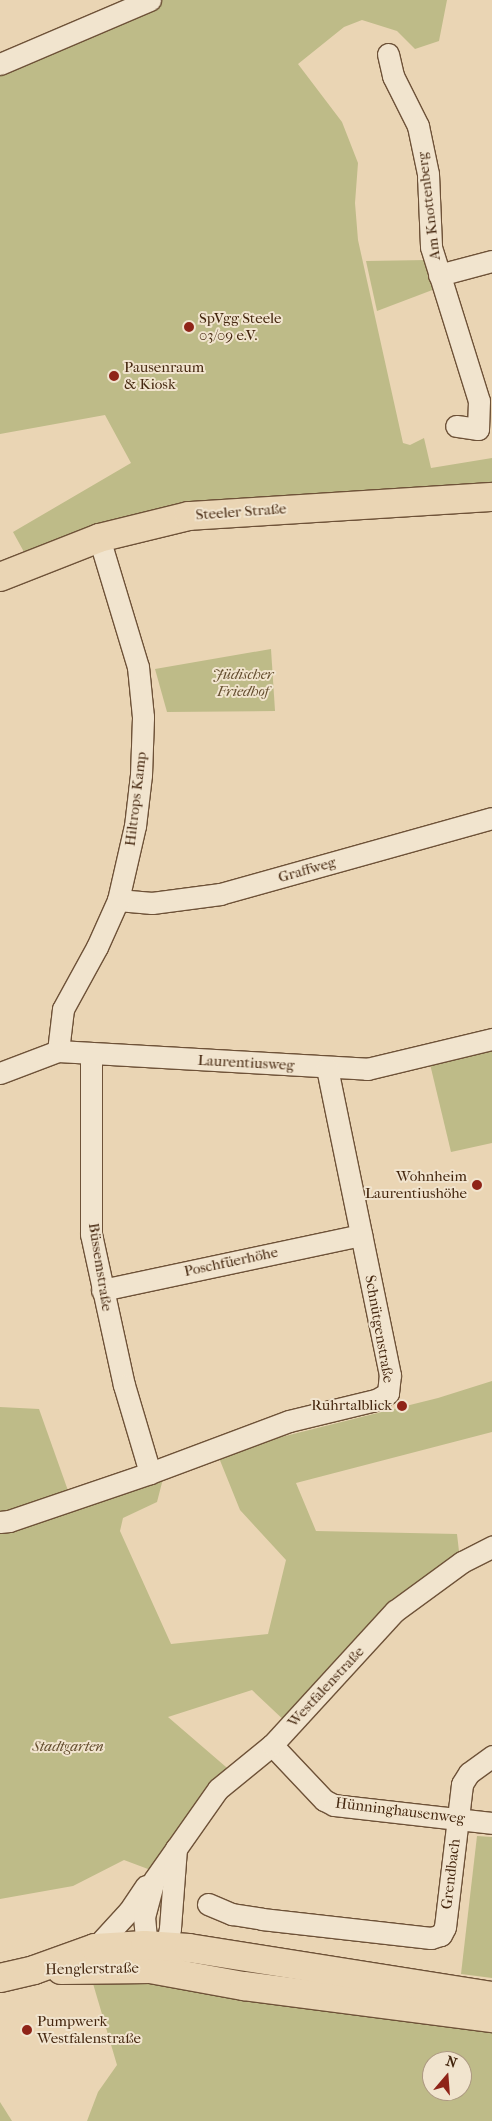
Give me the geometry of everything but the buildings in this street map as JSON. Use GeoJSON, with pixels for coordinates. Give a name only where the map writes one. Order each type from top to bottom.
{"type":"FeatureCollection","features":[{"type":"Feature","properties":{"kind":"main road","name":"Steeler Straße"},"geometry":{"type":"LineString","coordinates":[[0,577],[99,538],[189,516],[492,497]]}},
{"type":"Feature","properties":{"kind":"main road","name":"Henglerstraße"},"geometry":{"type":"LineString","coordinates":[[34,1970],[164,1947],[244,1986],[492,2018]]}},
{"type":"Feature","properties":{"kind":"main road","name":"Henglerstraße"},"geometry":{"type":"LineString","coordinates":[[34,1970],[95,1948],[164,1947],[492,1996]]}},
{"type":"Feature","properties":{"kind":"main road"},"geometry":{"type":"LineString","coordinates":[[0,1978],[34,1970]]}},
{"type":"Feature","properties":{"kind":"street"},"geometry":{"type":"LineString","coordinates":[[0,64],[150,0]]}},
{"type":"Feature","properties":{"kind":"street","name":"Am Knottenberg"},"geometry":{"type":"LineString","coordinates":[[388,54],[393,76],[420,138],[428,174],[431,247],[480,401],[478,429],[456,426]]}},
{"type":"Feature","properties":{"kind":"street","name":"Am Knottenberg"},"geometry":{"type":"LineString","coordinates":[[439,276],[492,261]]}},
{"type":"Feature","properties":{"kind":"street","name":"Hiltrops Kamp"},"geometry":{"type":"LineString","coordinates":[[58,1050],[63,1009],[97,947],[118,900],[139,800],[143,717],[138,667],[99,538]]}},
{"type":"Feature","properties":{"kind":"street","name":"Graffweg"},"geometry":{"type":"LineString","coordinates":[[118,900],[152,904],[220,894],[492,818]]}},
{"type":"Feature","properties":{"kind":"street","name":"Laurentiusweg"},"geometry":{"type":"LineString","coordinates":[[58,1050],[91,1055],[327,1068],[383,1067],[492,1039]]}},
{"type":"Feature","properties":{"kind":"street"},"geometry":{"type":"LineString","coordinates":[[0,1073],[58,1050]]}},
{"type":"Feature","properties":{"kind":"street","name":"Büssemstraße"},"geometry":{"type":"LineString","coordinates":[[91,1055],[92,1234],[102,1290],[124,1385],[150,1473]]}},
{"type":"Feature","properties":{"kind":"street","name":"Schnütgenstraße"},"geometry":{"type":"LineString","coordinates":[[0,1522],[10,1521],[150,1473],[289,1420],[376,1400],[388,1393],[391,1382],[327,1068]]}},
{"type":"Feature","properties":{"kind":"street","name":"Poschfüerhöhe"},"geometry":{"type":"LineString","coordinates":[[102,1290],[360,1235]]}},
{"type":"Feature","properties":{"kind":"street","name":"Westfalenstraße"},"geometry":{"type":"LineString","coordinates":[[95,1948],[129,1911],[142,1890],[154,1880],[218,1789],[272,1745],[395,1611],[427,1585],[492,1547]]}},
{"type":"Feature","properties":{"kind":"street","name":"Hünninghausenweg"},"geometry":{"type":"LineString","coordinates":[[272,1745],[324,1800],[334,1805],[492,1823]]}},
{"type":"Feature","properties":{"kind":"street","name":"Grendbach"},"geometry":{"type":"LineString","coordinates":[[208,1904],[232,1914],[262,1919],[431,1938],[441,1936],[445,1927],[462,1784],[469,1773],[492,1756]]}},
{"type":"Feature","properties":{"kind":"street"},"geometry":{"type":"LineString","coordinates":[[164,1947],[177,1846]]}},
{"type":"Feature","properties":{"kind":"street","name":"Westfalenstraße"},"geometry":{"type":"LineString","coordinates":[[154,1880],[144,1917],[164,1947]]}},
{"type":"Feature","properties":{"kind":"green space","name":"SpVgg Steele 03/09 e.V."},"geometry":{"type":"Polygon","coordinates":[[[148,0],[447,0],[439,41],[415,49],[397,31],[362,20],[344,27],[298,64],[342,122],[358,163],[355,203],[358,240],[403,443],[410,445],[424,438],[431,468],[492,458],[492,495],[234,511],[29,561],[13,532],[131,463],[105,415],[0,434],[0,66],[148,0]]]}},
{"type":"Feature","properties":{"kind":"green space"},"geometry":{"type":"Polygon","coordinates":[[[427,260],[435,289],[377,311],[366,261],[427,260]]]}},
{"type":"Feature","properties":{"kind":"green space","name":"Jüdischer Friedhof"},"geometry":{"type":"Polygon","coordinates":[[[271,649],[275,711],[167,712],[155,669],[271,649]]]}},
{"type":"Feature","properties":{"kind":"green space"},"geometry":{"type":"Polygon","coordinates":[[[492,1048],[492,1143],[451,1152],[430,1064],[492,1048]]]}},
{"type":"Feature","properties":{"kind":"green space","name":"Stadtgarten"},"geometry":{"type":"Polygon","coordinates":[[[492,1381],[492,1432],[296,1483],[316,1531],[457,1534],[460,1560],[288,1724],[252,1690],[168,1717],[233,1773],[156,1872],[124,1860],[73,1886],[0,1899],[0,1523],[165,1471],[157,1502],[123,1518],[120,1531],[171,1644],[268,1634],[286,1560],[240,1510],[217,1453],[438,1398],[492,1381]]]}},
{"type":"Feature","properties":{"kind":"green space"},"geometry":{"type":"Polygon","coordinates":[[[0,1407],[39,1409],[71,1499],[0,1523],[0,1407]]]}},
{"type":"Feature","properties":{"kind":"green space"},"geometry":{"type":"Polygon","coordinates":[[[477,1836],[492,1837],[492,1978],[461,1974],[477,1836]]]}},
{"type":"Feature","properties":{"kind":"green space"},"geometry":{"type":"Polygon","coordinates":[[[89,1970],[492,2023],[492,2121],[87,2121],[98,2092],[117,2065],[89,1970]]]}},
{"type":"Feature","properties":{"kind":"green space"},"geometry":{"type":"Polygon","coordinates":[[[0,2102],[12,2121],[0,2121],[0,2102]]]}},
{"type":"Feature","properties":{"kind":"place","name":"SpVgg Steele 03/09 e.V."},"geometry":{"type":"Point","coordinates":[189,327]}},
{"type":"Feature","properties":{"kind":"place","name":"Pausenraum & Kiosk"},"geometry":{"type":"Point","coordinates":[114,376]}},
{"type":"Feature","properties":{"kind":"place","name":"Wohnheim Laurentiushöhe"},"geometry":{"type":"Point","coordinates":[477,1185]}},
{"type":"Feature","properties":{"kind":"place","name":"Ruhrtalblick"},"geometry":{"type":"Point","coordinates":[402,1406]}},
{"type":"Feature","properties":{"kind":"place","name":"Pumpwerk Westfalenstraße"},"geometry":{"type":"Point","coordinates":[27,2030]}}]}
